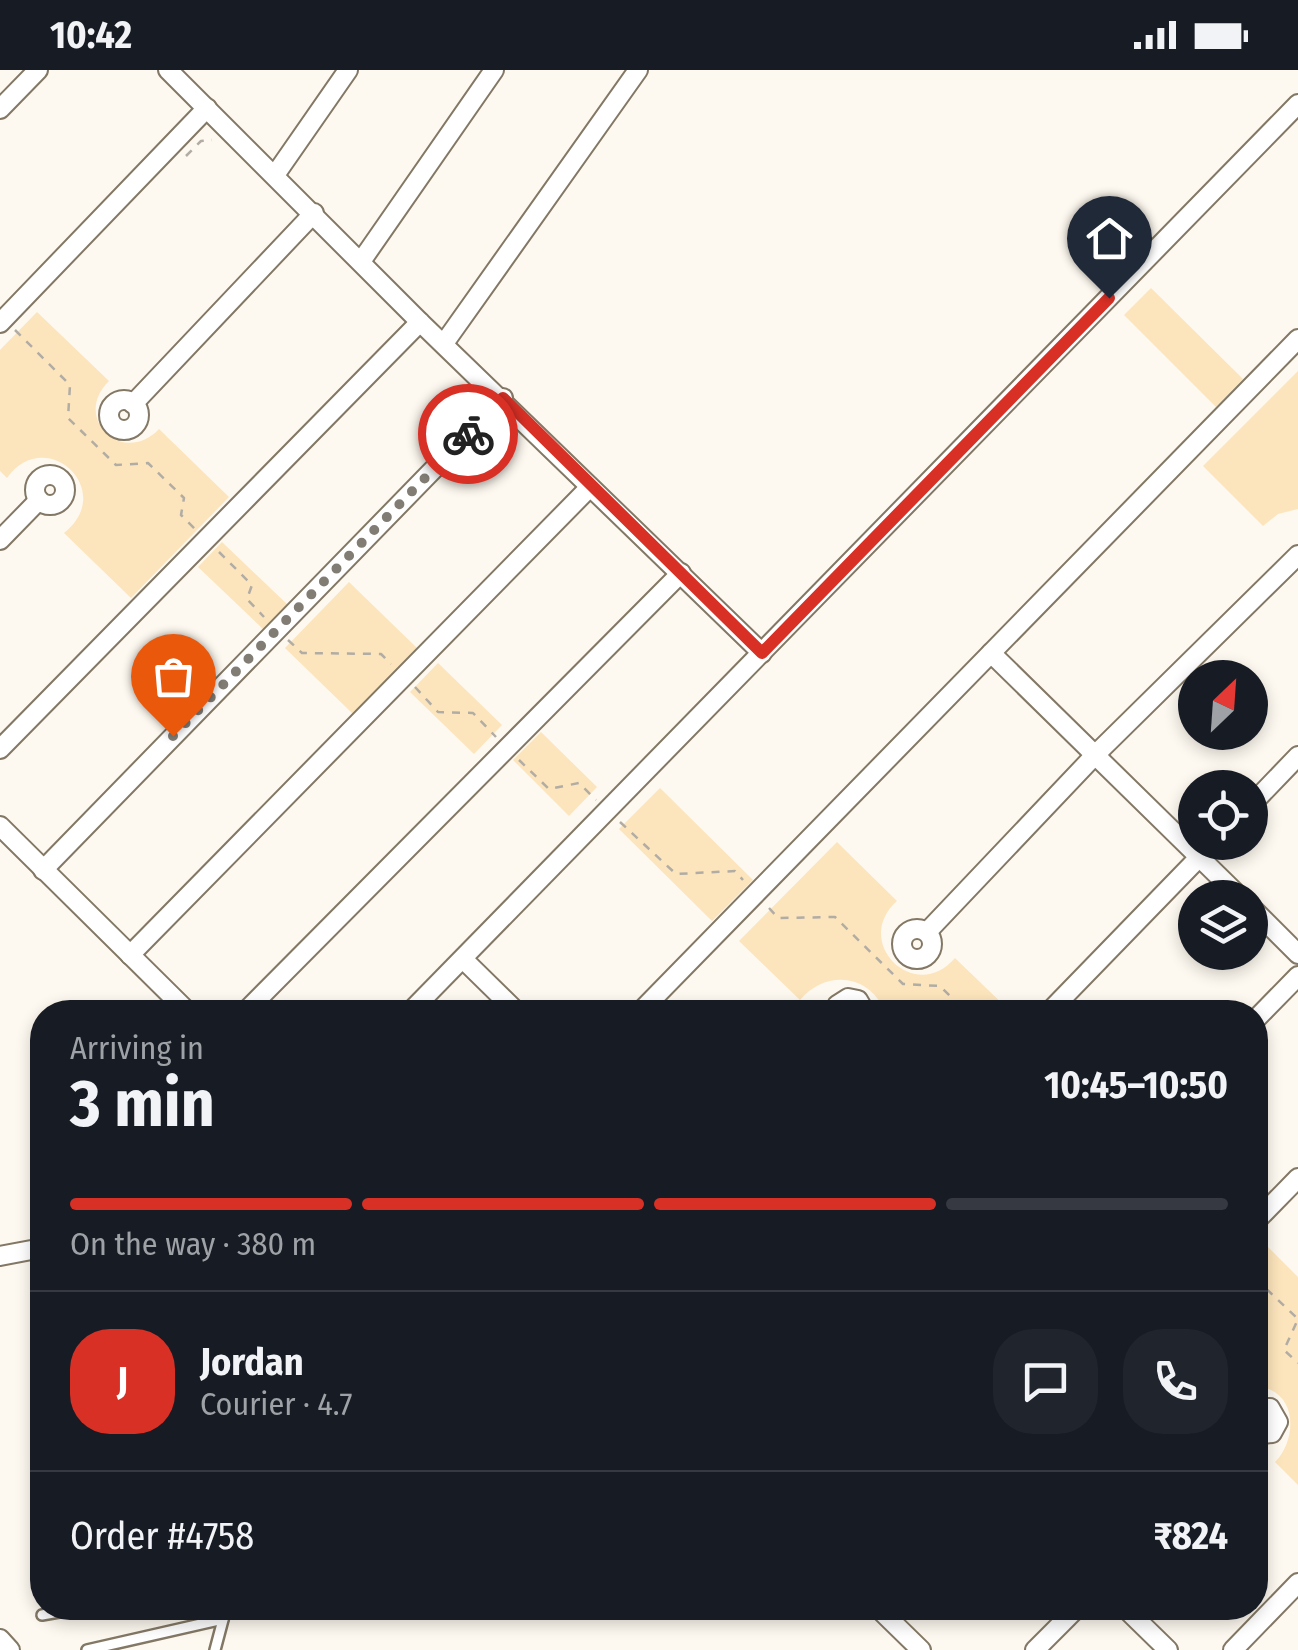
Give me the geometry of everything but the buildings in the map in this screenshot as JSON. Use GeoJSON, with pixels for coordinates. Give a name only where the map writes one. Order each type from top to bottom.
{"type":"FeatureCollection","features":[{"type":"Feature","properties":{"kind":"street"},"geometry":{"type":"LineString","coordinates":[[0,109],[38,70]]}},
{"type":"Feature","properties":{"kind":"street"},"geometry":{"type":"LineString","coordinates":[[168,70],[420,322],[503,398],[762,653]]}},
{"type":"Feature","properties":{"kind":"street"},"geometry":{"type":"LineString","coordinates":[[275,174],[348,70]]}},
{"type":"Feature","properties":{"kind":"street"},"geometry":{"type":"LineString","coordinates":[[362,260],[494,70]]}},
{"type":"Feature","properties":{"kind":"street"},"geometry":{"type":"LineString","coordinates":[[445,342],[638,70]]}},
{"type":"Feature","properties":{"kind":"street"},"geometry":{"type":"LineString","coordinates":[[422,1000],[1298,104]]}},
{"type":"Feature","properties":{"kind":"street"},"geometry":{"type":"LineString","coordinates":[[2,321],[207,108]]}},
{"type":"Feature","properties":{"kind":"street"},"geometry":{"type":"LineString","coordinates":[[133,404],[314,213]]}},
{"type":"Feature","properties":{"kind":"street"},"geometry":{"type":"LineString","coordinates":[[0,750],[420,322]]}},
{"type":"Feature","properties":{"kind":"street"},"geometry":{"type":"LineString","coordinates":[[652,1000],[1298,339]]}},
{"type":"Feature","properties":{"kind":"street"},"geometry":{"type":"LineString","coordinates":[[43,870],[503,398]]}},
{"type":"Feature","properties":{"kind":"street"},"geometry":{"type":"LineString","coordinates":[[130,956],[590,486]]}},
{"type":"Feature","properties":{"kind":"street"},"geometry":{"type":"LineString","coordinates":[[0,540],[39,500]]}},
{"type":"Feature","properties":{"kind":"street"},"geometry":{"type":"LineString","coordinates":[[926,932],[1095,755],[1298,554],[1298,536]]}},
{"type":"Feature","properties":{"kind":"street"},"geometry":{"type":"LineString","coordinates":[[257,1000],[682,573]]}},
{"type":"Feature","properties":{"kind":"street"},"geometry":{"type":"LineString","coordinates":[[992,652],[1178,836]]}},
{"type":"Feature","properties":{"kind":"street"},"geometry":{"type":"LineString","coordinates":[[1268,787],[1298,756]]}},
{"type":"Feature","properties":{"kind":"street"},"geometry":{"type":"LineString","coordinates":[[0,826],[130,956],[186,1000]]}},
{"type":"Feature","properties":{"kind":"street"},"geometry":{"type":"LineString","coordinates":[[1060,1000],[1197,860]]}},
{"type":"Feature","properties":{"kind":"street"},"geometry":{"type":"LineString","coordinates":[[1203,860],[1223,880]]}},
{"type":"Feature","properties":{"kind":"street"},"geometry":{"type":"LineString","coordinates":[[1268,924],[1298,954]]}},
{"type":"Feature","properties":{"kind":"street"},"geometry":{"type":"LineString","coordinates":[[463,959],[506,1000]]}},
{"type":"Feature","properties":{"kind":"street"},"geometry":{"type":"LineString","coordinates":[[1268,1007],[1298,976]]}},
{"type":"Feature","properties":{"kind":"street"},"geometry":{"type":"LineString","coordinates":[[1268,1209],[1298,1178]]}},
{"type":"Feature","properties":{"kind":"street"},"geometry":{"type":"LineString","coordinates":[[0,1256],[30,1250]]}},
{"type":"Feature","properties":{"kind":"street"},"geometry":{"type":"LineString","coordinates":[[1268,1408],[1278,1422],[1268,1433]]}},
{"type":"Feature","properties":{"kind":"street"},"geometry":{"type":"LineString","coordinates":[[1268,1614],[1298,1583]]}},
{"type":"Feature","properties":{"kind":"street"},"geometry":{"type":"LineString","coordinates":[[890,1620],[921,1650]]}},
{"type":"Feature","properties":{"kind":"street"},"geometry":{"type":"LineString","coordinates":[[1035,1650],[1065,1620]]}},
{"type":"Feature","properties":{"kind":"street"},"geometry":{"type":"LineString","coordinates":[[1137,1620],[1168,1650]]}},
{"type":"Feature","properties":{"kind":"street"},"geometry":{"type":"LineString","coordinates":[[1233,1650],[1262,1620]]}},
{"type":"Feature","properties":{"kind":"street"},"geometry":{"type":"LineString","coordinates":[[0,1640],[10,1650]]}},
{"type":"Feature","properties":{"kind":"lane"},"geometry":{"type":"LineString","coordinates":[[87,1650],[223,1620],[215,1650]]}},
{"type":"Feature","properties":{"kind":"path"},"geometry":{"type":"LineString","coordinates":[[2,321],[70,386],[68,418],[116,465],[148,463],[184,498],[181,515],[252,585],[247,599],[302,652],[381,654],[438,712],[473,713],[550,790],[579,782],[676,874],[735,872],[778,918],[835,917],[903,984],[940,986],[954,1000]]}},
{"type":"Feature","properties":{"kind":"path"},"geometry":{"type":"LineString","coordinates":[[1268,1290],[1298,1319],[1284,1350],[1298,1364]]}},
{"type":"Feature","properties":{"kind":"shaded area"},"geometry":{"type":"Polygon","coordinates":[[[1151,288],[1243,379],[1216,407],[1124,315],[1151,288]]]}},
{"type":"Feature","properties":{"kind":"shaded area"},"geometry":{"type":"Polygon","coordinates":[[[37,312],[109,381],[99,395],[96,409],[106,433],[131,443],[159,429],[229,497],[131,598],[64,533],[79,516],[83,499],[80,482],[70,469],[56,460],[40,458],[23,463],[7,478],[0,471],[0,350],[37,312]]]}},
{"type":"Feature","properties":{"kind":"shaded area"},"geometry":{"type":"Polygon","coordinates":[[[1298,371],[1298,509],[1278,514],[1263,526],[1203,466],[1298,371]]]}},
{"type":"Feature","properties":{"kind":"shaded area"},"geometry":{"type":"Polygon","coordinates":[[[222,542],[288,605],[264,630],[198,567],[222,542]]]}},
{"type":"Feature","properties":{"kind":"shaded area"},"geometry":{"type":"Polygon","coordinates":[[[349,582],[417,648],[353,714],[285,648],[349,582]]]}},
{"type":"Feature","properties":{"kind":"shaded area"},"geometry":{"type":"Polygon","coordinates":[[[438,663],[502,725],[474,754],[410,692],[438,663]]]}},
{"type":"Feature","properties":{"kind":"shaded area"},"geometry":{"type":"Polygon","coordinates":[[[541,732],[597,787],[569,816],[513,760],[541,732]]]}},
{"type":"Feature","properties":{"kind":"shaded area"},"geometry":{"type":"Polygon","coordinates":[[[660,788],[753,880],[712,921],[619,829],[660,788]]]}},
{"type":"Feature","properties":{"kind":"shaded area"},"geometry":{"type":"Polygon","coordinates":[[[837,842],[897,901],[885,917],[881,934],[894,962],[923,975],[939,971],[955,958],[999,1000],[879,1000],[858,983],[834,980],[822,983],[800,1000],[739,941],[837,842]]]}},
{"type":"Feature","properties":{"kind":"shaded area"},"geometry":{"type":"Polygon","coordinates":[[[1268,1247],[1298,1277],[1298,1485],[1275,1462],[1288,1441],[1290,1416],[1280,1396],[1269,1389],[1268,1247]]]}},
{"type":"Feature","properties":{"kind":"way so far"},"geometry":{"type":"LineString","coordinates":[[173,736],[468,434]]}},
{"type":"Feature","properties":{"kind":"route"},"geometry":{"type":"LineString","coordinates":[[468,434],[503,398],[762,653],[1109,298]]}}]}
